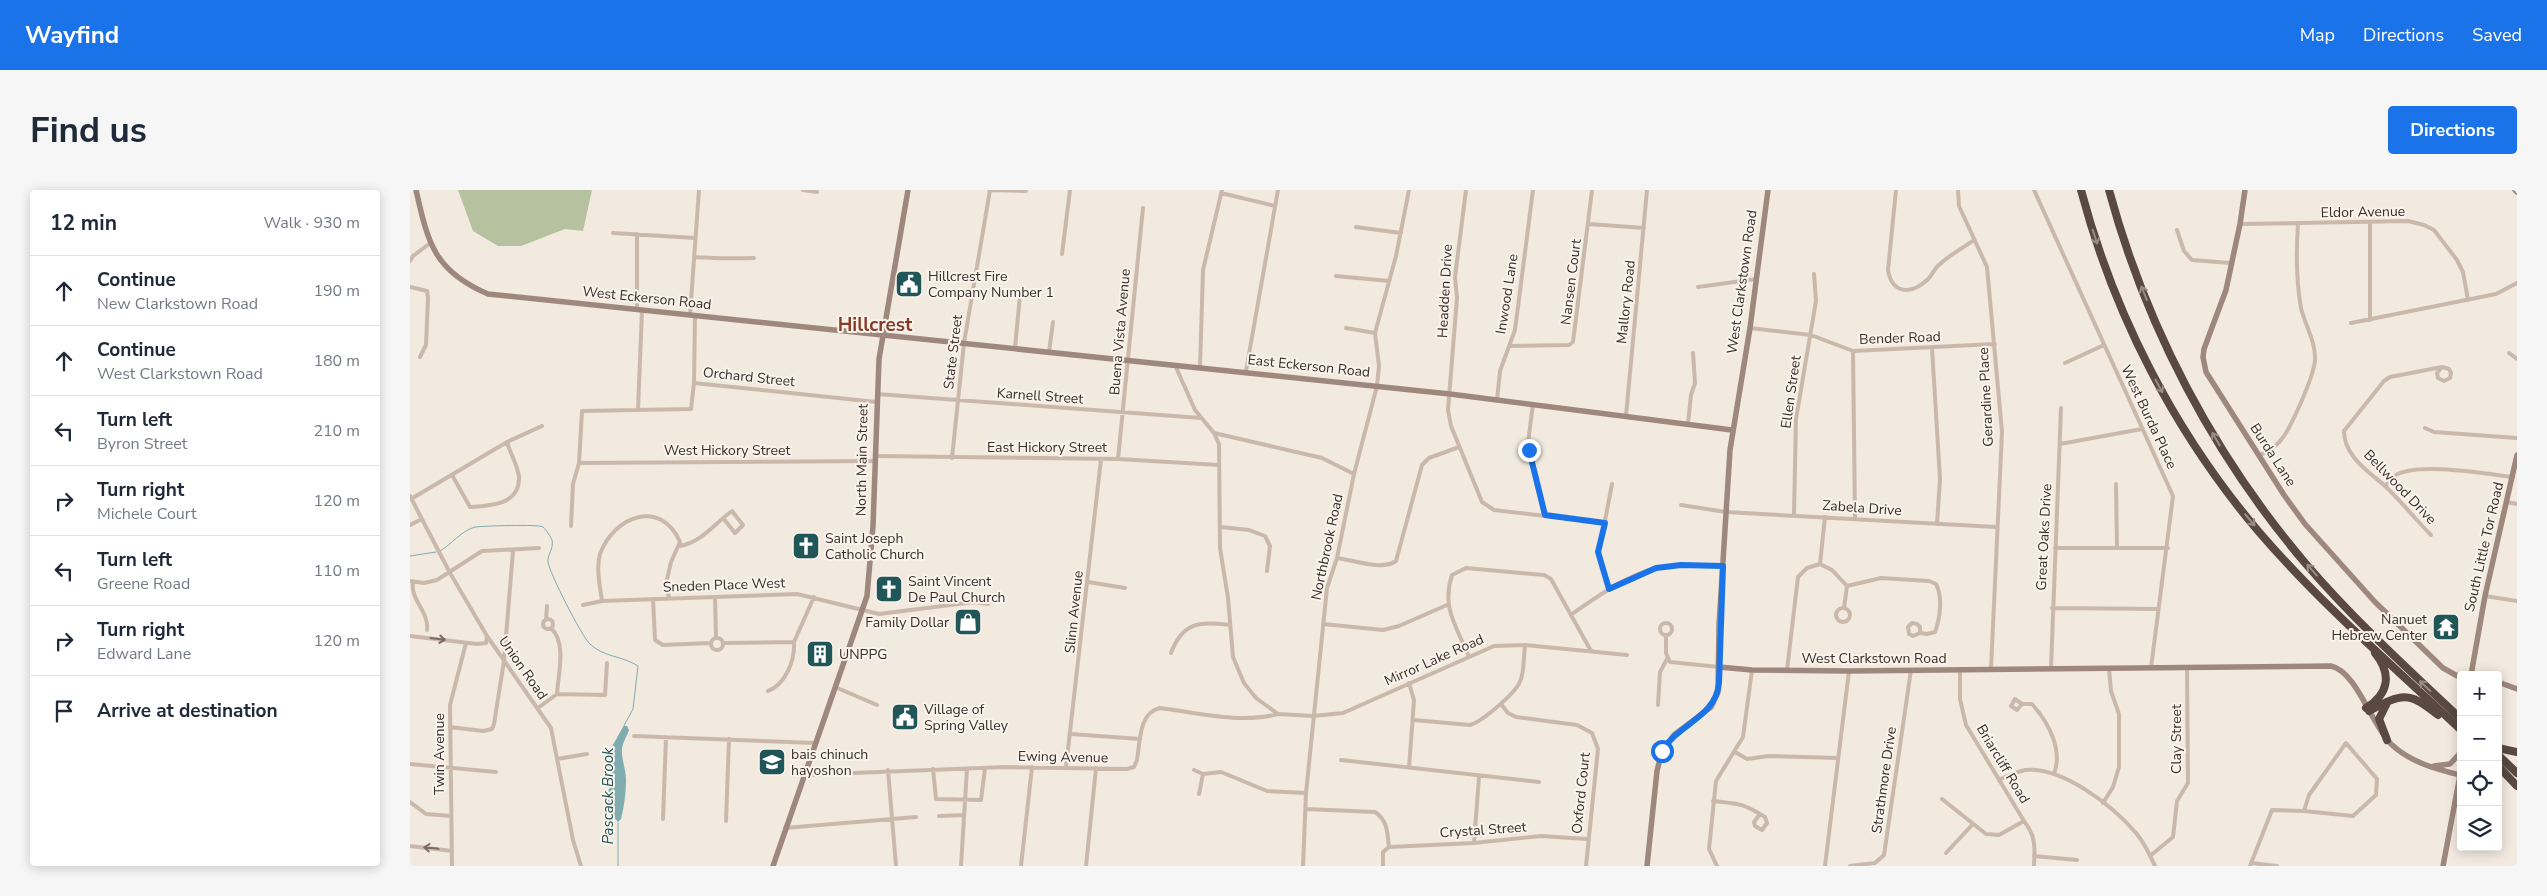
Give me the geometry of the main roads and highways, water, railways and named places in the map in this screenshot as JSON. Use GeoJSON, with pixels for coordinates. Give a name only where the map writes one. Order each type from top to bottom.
{"type":"FeatureCollection","features":[{"type":"Feature","properties":{"kind":"highway"},"geometry":{"type":"LineString","coordinates":[[2081,190],[2098,246],[2120,304],[2152,372],[2183,426],[2213,473],[2251,522],[2376,654],[2386,670],[2383,694],[2367,710],[2403,696],[2415,698],[2457,728]]}},
{"type":"Feature","properties":{"kind":"highway"},"geometry":{"type":"LineString","coordinates":[[2109,190],[2131,259],[2161,335],[2192,397],[2234,467],[2273,523],[2317,576],[2383,645],[2458,716]]}},
{"type":"Feature","properties":{"kind":"highway"},"geometry":{"type":"LineString","coordinates":[[2336,612],[2457,727]]}},
{"type":"Feature","properties":{"kind":"highway"},"geometry":{"type":"LineString","coordinates":[[2387,740],[2379,719],[2384,706],[2392,699]]}},
{"type":"Feature","properties":{"kind":"highway"},"geometry":{"type":"LineString","coordinates":[[2502,749],[2517,752]]}},
{"type":"Feature","properties":{"kind":"highway"},"geometry":{"type":"LineString","coordinates":[[2502,759],[2517,773]]}},
{"type":"Feature","properties":{"kind":"highway"},"geometry":{"type":"LineString","coordinates":[[2502,770],[2517,786]]}},
{"type":"Feature","properties":{"kind":"water"},"geometry":{"type":"Polygon","coordinates":[[[624,726],[627,726],[629,730],[622,748],[626,790],[621,819],[618,822],[611,814],[606,796],[611,785],[607,755],[624,726]]]}},
{"type":"Feature","properties":{"kind":"waterway","name":"Pascack Brook"},"geometry":{"type":"LineString","coordinates":[[440,551],[465,531],[475,527],[522,525],[543,527],[552,540],[548,559],[550,568],[566,604],[586,639],[601,652],[638,666],[633,709],[618,737]]}},
{"type":"Feature","properties":{"kind":"waterway","name":"Pascack Brook"},"geometry":{"type":"LineString","coordinates":[[410,556],[436,552]]}},
{"type":"Feature","properties":{"kind":"waterway","name":"Pascack Brook"},"geometry":{"type":"LineString","coordinates":[[618,823],[618,866]]}},
{"type":"Feature","properties":{"kind":"place","name":"Hillcrest Fire Company Number 1"},"geometry":{"type":"Point","coordinates":[909,284]}},
{"type":"Feature","properties":{"kind":"place","name":"Saint Joseph Catholic Church"},"geometry":{"type":"Point","coordinates":[806,546]}},
{"type":"Feature","properties":{"kind":"place","name":"Saint Vincent De Paul Church"},"geometry":{"type":"Point","coordinates":[889,589]}},
{"type":"Feature","properties":{"kind":"place","name":"Family Dollar"},"geometry":{"type":"Point","coordinates":[968,622]}},
{"type":"Feature","properties":{"kind":"place","name":"Nanuet Hebrew Center"},"geometry":{"type":"Point","coordinates":[2446,627]}},
{"type":"Feature","properties":{"kind":"place","name":"UNPPG"},"geometry":{"type":"Point","coordinates":[820,654]}},
{"type":"Feature","properties":{"kind":"place","name":"Village of Spring Valley"},"geometry":{"type":"Point","coordinates":[905,717]}},
{"type":"Feature","properties":{"kind":"place","name":"bais chinuch hayoshon"},"geometry":{"type":"Point","coordinates":[772,762]}},
{"type":"Feature","properties":{"kind":"district","name":"Hillcrest"},"geometry":{"type":"Point","coordinates":[875,325]}}]}
